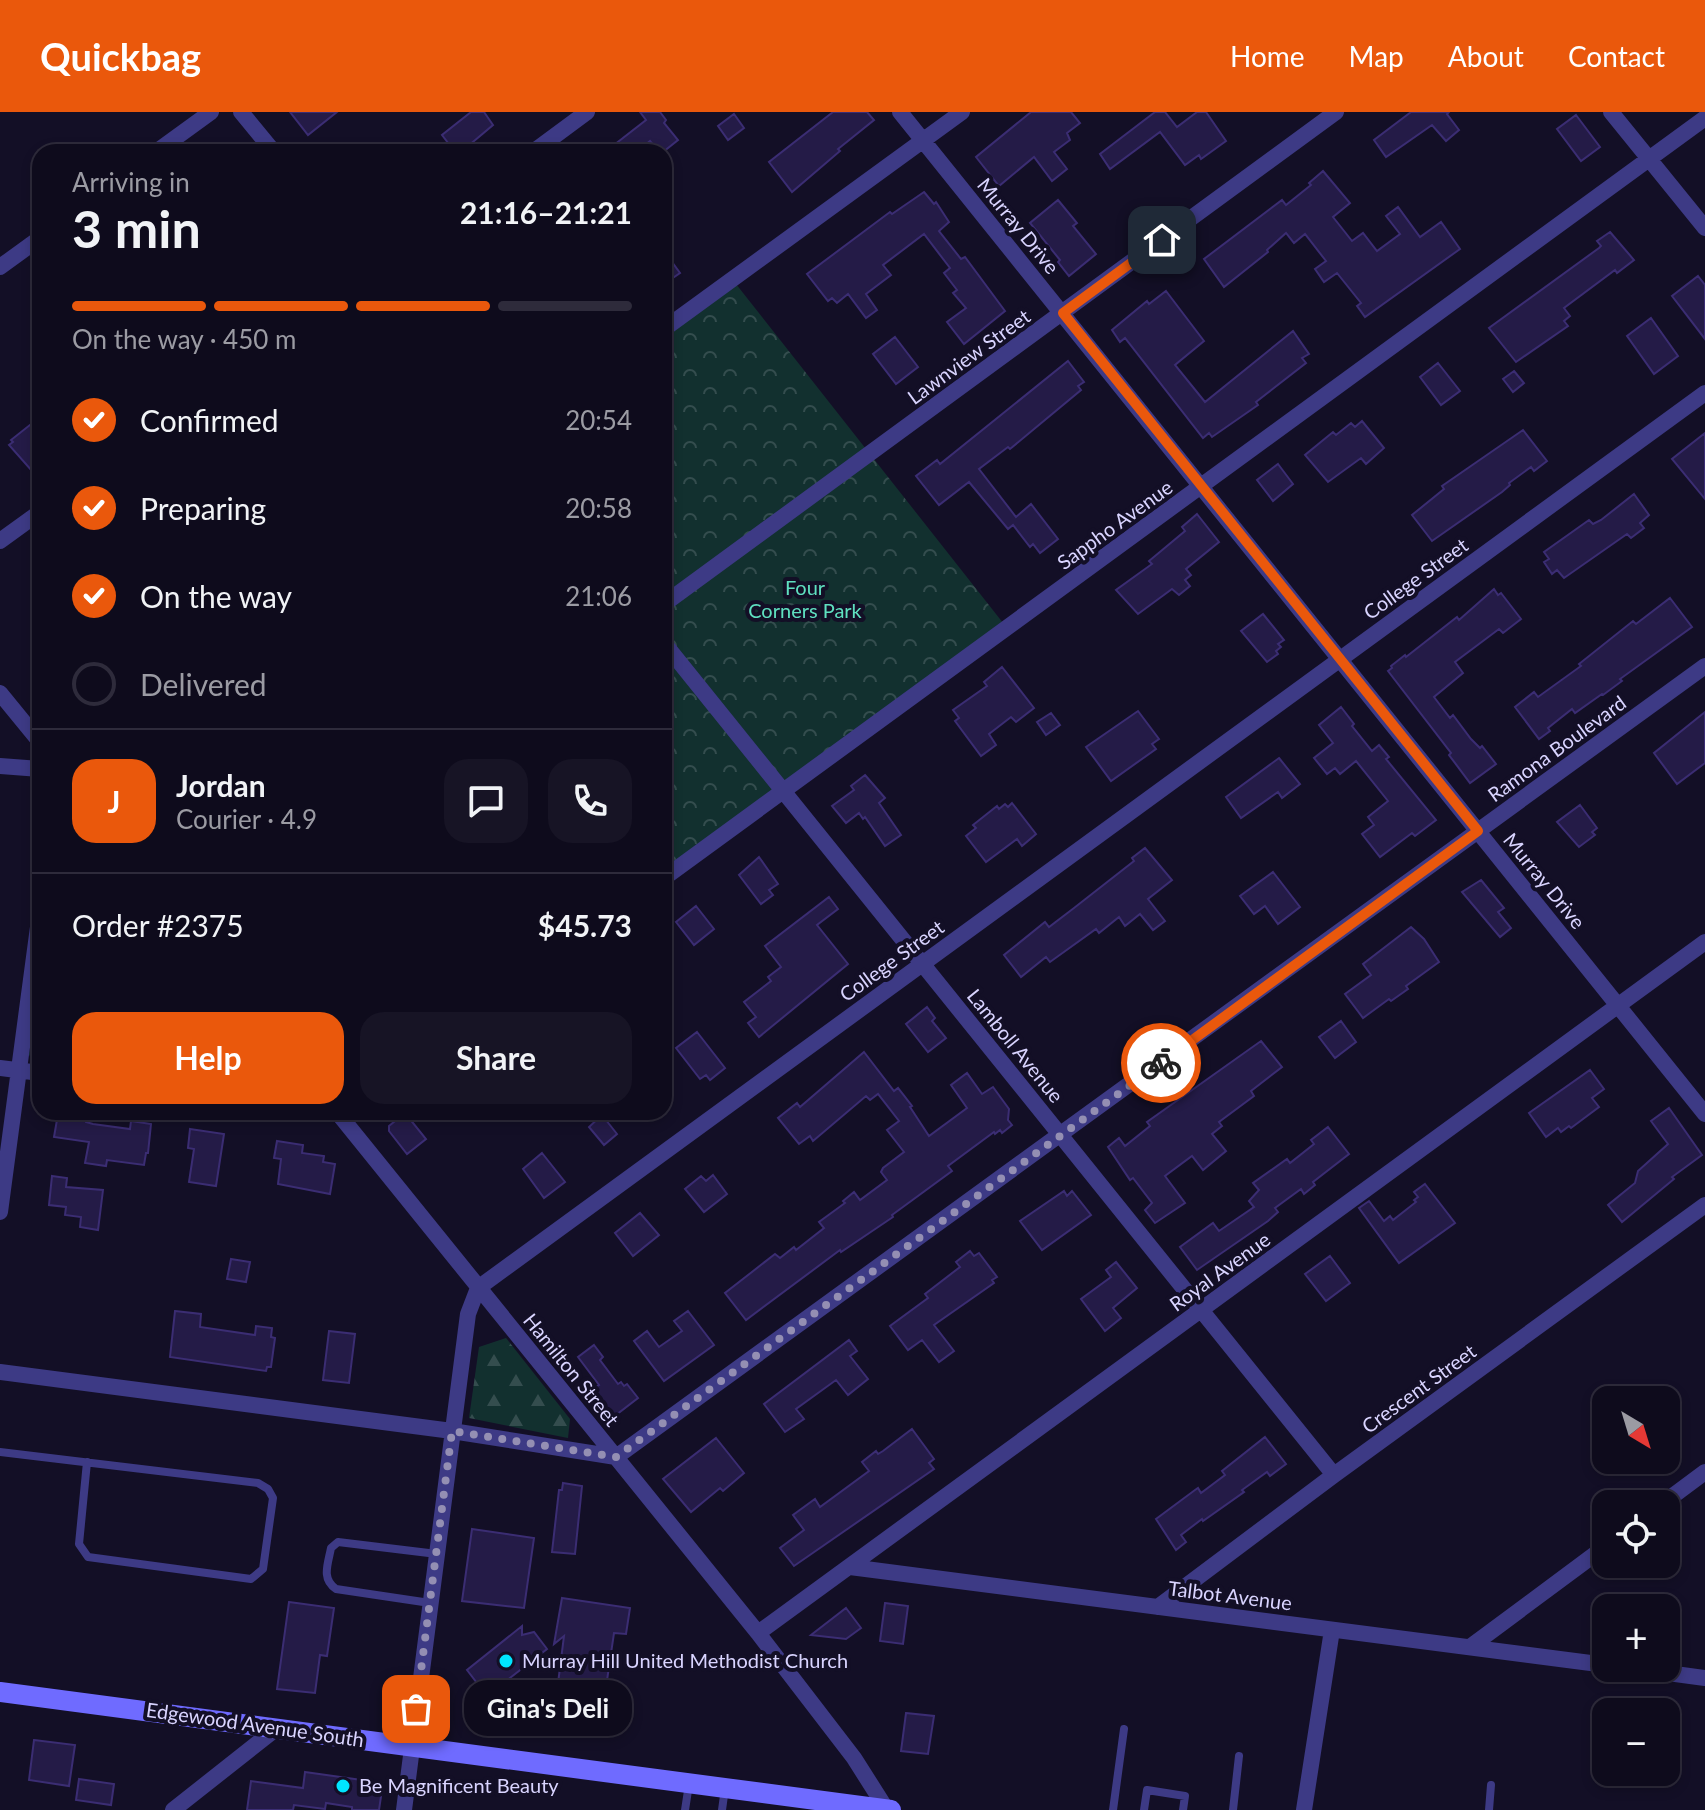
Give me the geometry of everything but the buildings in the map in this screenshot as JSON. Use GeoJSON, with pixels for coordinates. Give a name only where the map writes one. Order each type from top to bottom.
{"type":"FeatureCollection","features":[{"type":"Feature","properties":{"kind":"main road","name":"Edgewood Avenue South"},"geometry":{"type":"LineString","coordinates":[[0,1692],[725,1788],[809,1805],[888,1810]]}},
{"type":"Feature","properties":{"kind":"street"},"geometry":{"type":"LineString","coordinates":[[167,144],[211,112]]}},
{"type":"Feature","properties":{"kind":"street"},"geometry":{"type":"LineString","coordinates":[[241,112],[267,144]]}},
{"type":"Feature","properties":{"kind":"street"},"geometry":{"type":"LineString","coordinates":[[544,144],[587,112]]}},
{"type":"Feature","properties":{"kind":"street","name":"Murray Drive"},"geometry":{"type":"LineString","coordinates":[[900,112],[1705,1114]]}},
{"type":"Feature","properties":{"kind":"street"},"geometry":{"type":"LineString","coordinates":[[672,323],[962,112]]}},
{"type":"Feature","properties":{"kind":"street","name":"Lawnview Street"},"geometry":{"type":"LineString","coordinates":[[672,598],[1336,112]]}},
{"type":"Feature","properties":{"kind":"street"},"geometry":{"type":"LineString","coordinates":[[1611,112],[1705,228]]}},
{"type":"Feature","properties":{"kind":"street","name":"Sappho Avenue"},"geometry":{"type":"LineString","coordinates":[[672,872],[1705,118]]}},
{"type":"Feature","properties":{"kind":"street"},"geometry":{"type":"LineString","coordinates":[[0,267],[32,244]]}},
{"type":"Feature","properties":{"kind":"street","name":"College Street"},"geometry":{"type":"LineString","coordinates":[[478,1288],[1705,393]]}},
{"type":"Feature","properties":{"kind":"street"},"geometry":{"type":"LineString","coordinates":[[0,541],[32,518]]}},
{"type":"Feature","properties":{"kind":"street","name":"Lamboll Avenue"},"geometry":{"type":"LineString","coordinates":[[672,653],[1334,1475]]}},
{"type":"Feature","properties":{"kind":"street","name":"Ramona Boulevard"},"geometry":{"type":"LineString","coordinates":[[616,1457],[1705,666]]}},
{"type":"Feature","properties":{"kind":"street"},"geometry":{"type":"LineString","coordinates":[[0,693],[32,732]]}},
{"type":"Feature","properties":{"kind":"street"},"geometry":{"type":"LineString","coordinates":[[0,766],[32,768]]}},
{"type":"Feature","properties":{"kind":"street","name":"Royal Avenue"},"geometry":{"type":"LineString","coordinates":[[758,1633],[1705,942]]}},
{"type":"Feature","properties":{"kind":"street"},"geometry":{"type":"LineString","coordinates":[[0,1212],[32,972]]}},
{"type":"Feature","properties":{"kind":"street"},"geometry":{"type":"LineString","coordinates":[[0,1068],[32,1072]]}},
{"type":"Feature","properties":{"kind":"street","name":"Hamilton Street"},"geometry":{"type":"LineString","coordinates":[[343,1120],[758,1633],[854,1758],[888,1810]]}},
{"type":"Feature","properties":{"kind":"street","name":"Crescent Street"},"geometry":{"type":"LineString","coordinates":[[1158,1607],[1705,1205]]}},
{"type":"Feature","properties":{"kind":"street"},"geometry":{"type":"LineString","coordinates":[[404,1810],[468,1314],[478,1288]]}},
{"type":"Feature","properties":{"kind":"street"},"geometry":{"type":"LineString","coordinates":[[0,1372],[452,1431],[616,1457]]}},
{"type":"Feature","properties":{"kind":"street"},"geometry":{"type":"LineString","coordinates":[[1680,1491],[1705,1472]]}},
{"type":"Feature","properties":{"kind":"street"},"geometry":{"type":"LineString","coordinates":[[1470,1647],[1592,1556]]}},
{"type":"Feature","properties":{"kind":"street","name":"Talbot Avenue"},"geometry":{"type":"LineString","coordinates":[[850,1567],[1592,1663]]}},
{"type":"Feature","properties":{"kind":"street"},"geometry":{"type":"LineString","coordinates":[[1304,1810],[1332,1630]]}},
{"type":"Feature","properties":{"kind":"street"},"geometry":{"type":"LineString","coordinates":[[1680,1675],[1705,1678]]}},
{"type":"Feature","properties":{"kind":"street"},"geometry":{"type":"LineString","coordinates":[[173,1810],[277,1728]]}},
{"type":"Feature","properties":{"kind":"lane"},"geometry":{"type":"LineString","coordinates":[[0,1452],[87,1462],[258,1483],[268,1489],[273,1498],[263,1569],[251,1579],[88,1557],[79,1544],[87,1462]]}},
{"type":"Feature","properties":{"kind":"lane"},"geometry":{"type":"LineString","coordinates":[[430,1603],[336,1589],[329,1584],[326,1576],[331,1548],[338,1542],[437,1554]]}},
{"type":"Feature","properties":{"kind":"lane"},"geometry":{"type":"LineString","coordinates":[[1113,1810],[1124,1729]]}},
{"type":"Feature","properties":{"kind":"lane"},"geometry":{"type":"LineString","coordinates":[[1233,1810],[1239,1756]]}},
{"type":"Feature","properties":{"kind":"lane"},"geometry":{"type":"LineString","coordinates":[[685,1810],[689,1783]]}},
{"type":"Feature","properties":{"kind":"lane"},"geometry":{"type":"LineString","coordinates":[[1489,1810],[1491,1785]]}},
{"type":"Feature","properties":{"kind":"lane"},"geometry":{"type":"LineString","coordinates":[[722,1810],[725,1788]]}},
{"type":"Feature","properties":{"kind":"lane"},"geometry":{"type":"LineString","coordinates":[[1144,1810],[1147,1790],[1185,1796],[1183,1810]]}},
{"type":"Feature","properties":{"kind":"green space","name":"Four Corners Park"},"geometry":{"type":"Polygon","coordinates":[[[732,279],[1007,628],[672,872],[672,323],[732,279]]]}},
{"type":"Feature","properties":{"kind":"green space"},"geometry":{"type":"Polygon","coordinates":[[[506,1338],[570,1419],[568,1438],[469,1418],[479,1347],[506,1338]]]}},
{"type":"Feature","properties":{"kind":"way so far"},"geometry":{"type":"LineString","coordinates":[[416,1709],[452,1431],[616,1457],[1161,1063]]}},
{"type":"Feature","properties":{"kind":"place","name":"Murray Hill United Methodist Church"},"geometry":{"type":"Point","coordinates":[506,1661]}},
{"type":"Feature","properties":{"kind":"place","name":"Gina's Deli"},"geometry":{"type":"Point","coordinates":[416,1709]}},
{"type":"Feature","properties":{"kind":"place","name":"Be Magnificent Beauty"},"geometry":{"type":"Point","coordinates":[343,1786]}},
{"type":"Feature","properties":{"kind":"route"},"geometry":{"type":"LineString","coordinates":[[1161,1063],[1478,831],[1063,313],[1162,240]]}}]}
